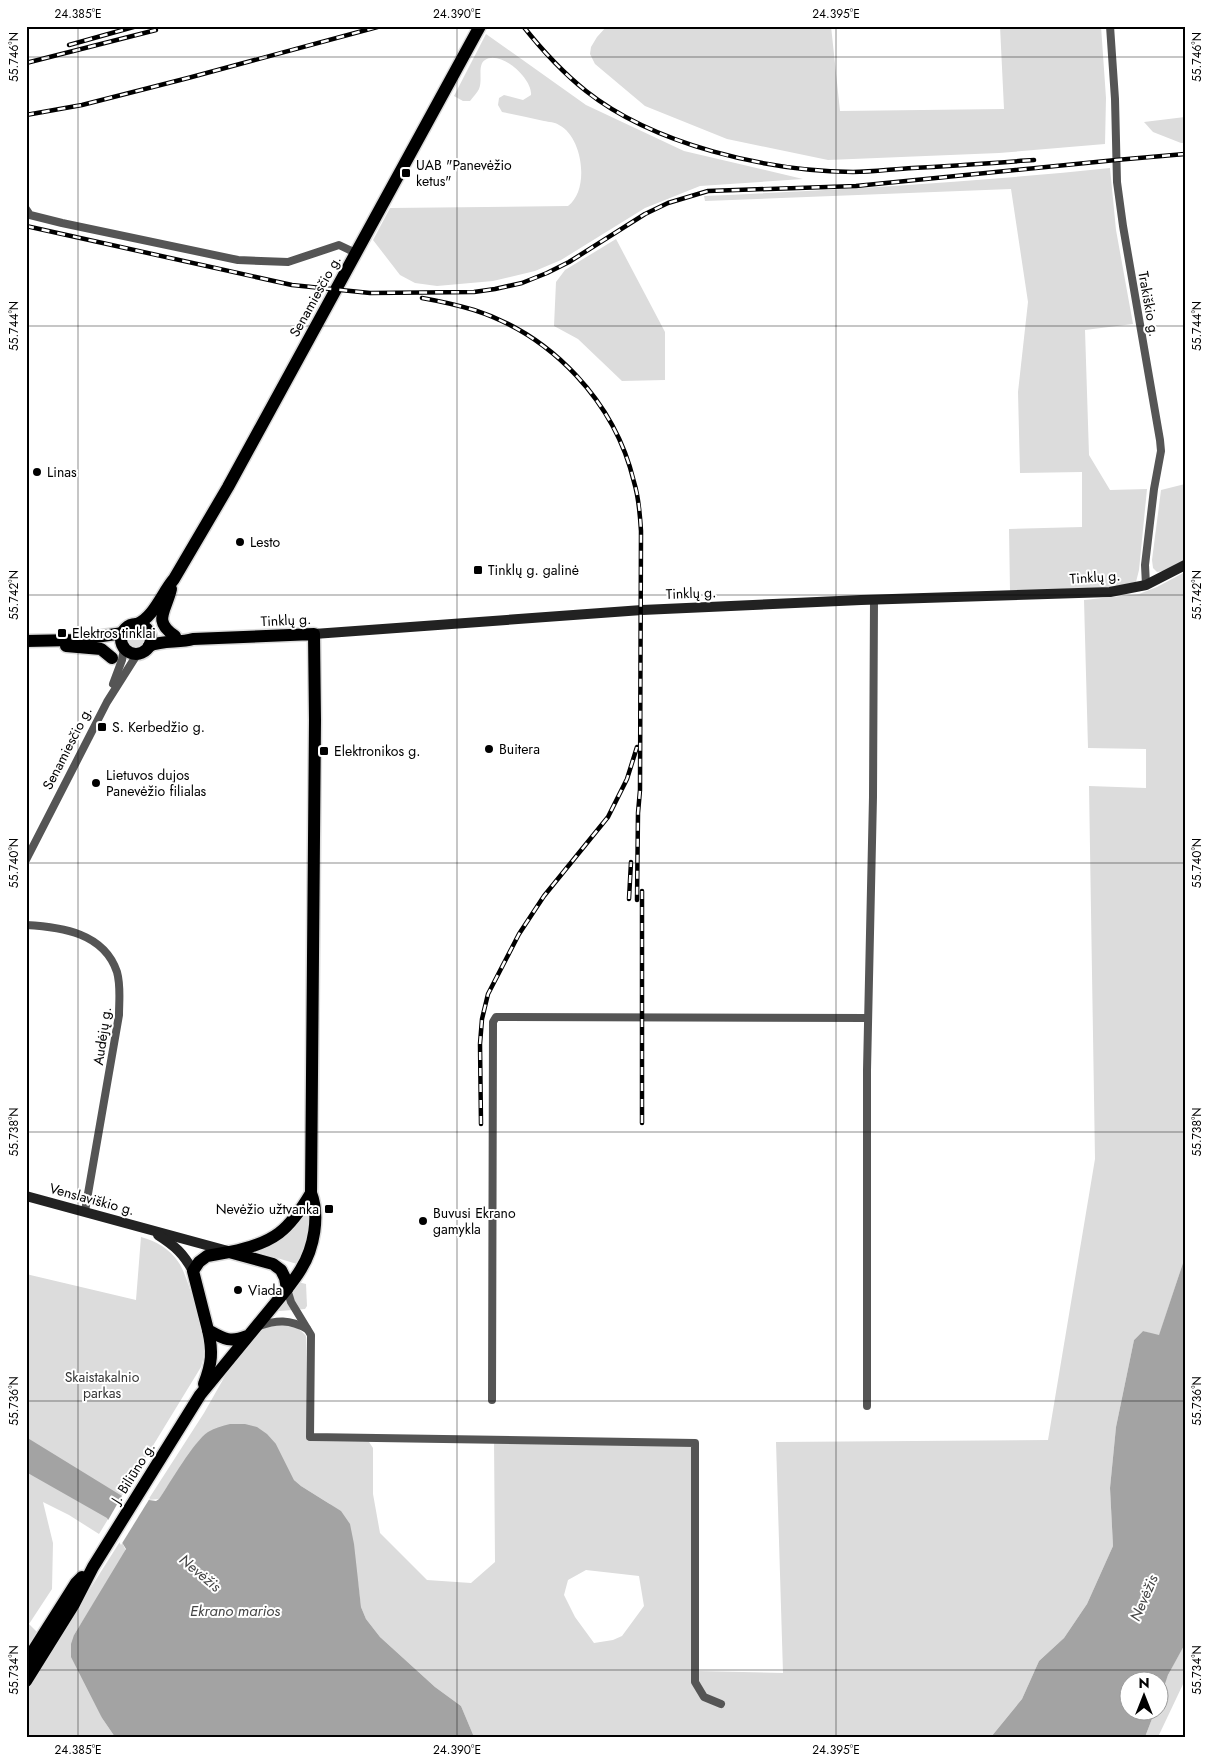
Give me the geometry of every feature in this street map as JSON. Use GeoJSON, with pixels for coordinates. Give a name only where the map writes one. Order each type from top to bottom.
{"type":"FeatureCollection","features":[{"type":"Feature","properties":{"kind":"main road","name":"Senamiesčio g."},"geometry":{"type":"LineString","coordinates":[[147,641],[172,584],[228,487],[480,26]]}},
{"type":"Feature","properties":{"kind":"main road","name":"Tinklų g."},"geometry":{"type":"LineString","coordinates":[[147,641],[175,636],[193,639],[314,634],[642,610],[1110,592],[1146,585],[1185,565]]}},
{"type":"Feature","properties":{"kind":"main road","name":"Senamiesčio g."},"geometry":{"type":"LineString","coordinates":[[123,642],[128,626],[137,624],[146,618],[166,588],[172,584]]}},
{"type":"Feature","properties":{"kind":"main road","name":"Senamiesčio g."},"geometry":{"type":"LineString","coordinates":[[172,584],[162,619],[166,630],[175,636]]}},
{"type":"Feature","properties":{"kind":"main road"},"geometry":{"type":"LineString","coordinates":[[26,641],[75,640],[85,637],[109,636],[123,642],[131,652],[147,641],[144,626],[137,624]]}},
{"type":"Feature","properties":{"kind":"main road"},"geometry":{"type":"LineString","coordinates":[[311,1193],[296,1218],[278,1234],[262,1243],[207,1256],[198,1262],[194,1271],[208,1330],[224,1339],[232,1340],[251,1332],[301,1269],[313,1234],[315,1203],[311,1193],[315,729],[314,634]]}},
{"type":"Feature","properties":{"kind":"main road","name":"Tinklų g."},"geometry":{"type":"LineString","coordinates":[[147,641],[155,643],[185,642],[193,639]]}},
{"type":"Feature","properties":{"kind":"main road"},"geometry":{"type":"LineString","coordinates":[[42,640],[55,645],[94,647],[106,652],[112,658]]}},
{"type":"Feature","properties":{"kind":"main road","name":"Venslaviškio g."},"geometry":{"type":"LineString","coordinates":[[26,1196],[229,1252]]}},
{"type":"Feature","properties":{"kind":"main road","name":"Venslaviškio g."},"geometry":{"type":"LineString","coordinates":[[151,1230],[177,1247],[194,1271]]}},
{"type":"Feature","properties":{"kind":"main road"},"geometry":{"type":"LineString","coordinates":[[229,1252],[273,1264],[281,1270],[287,1289]]}},
{"type":"Feature","properties":{"kind":"main road","name":"J. Biliūno g."},"geometry":{"type":"LineString","coordinates":[[200,1395],[212,1360],[208,1330]]}},
{"type":"Feature","properties":{"kind":"main road","name":"J. Biliūno g."},"geometry":{"type":"LineString","coordinates":[[26,1681],[74,1604],[92,1567],[200,1395],[251,1332]]}},
{"type":"Feature","properties":{"kind":"main road","name":"J. Biliūno g."},"geometry":{"type":"LineString","coordinates":[[26,1662],[76,1583],[92,1567]]}},
{"type":"Feature","properties":{"kind":"street","name":"Trakiškio g."},"geometry":{"type":"LineString","coordinates":[[1110,26],[1115,99],[1117,182],[1122,226],[1161,451],[1154,489],[1146,558],[1144,576],[1146,585]]}},
{"type":"Feature","properties":{"kind":"street"},"geometry":{"type":"LineString","coordinates":[[26,209],[30,214],[62,223],[238,260],[288,262],[339,245],[356,252]]}},
{"type":"Feature","properties":{"kind":"street"},"geometry":{"type":"LineString","coordinates":[[867,1406],[868,1018],[874,600]]}},
{"type":"Feature","properties":{"kind":"street","name":"Senamiesčio g."},"geometry":{"type":"LineString","coordinates":[[26,860],[107,702],[147,641]]}},
{"type":"Feature","properties":{"kind":"street","name":"Senamiesčio g."},"geometry":{"type":"LineString","coordinates":[[109,693],[122,660],[123,642]]}},
{"type":"Feature","properties":{"kind":"street","name":"Senamiesčio g."},"geometry":{"type":"LineString","coordinates":[[107,702],[114,672],[112,658]]}},
{"type":"Feature","properties":{"kind":"street","name":"Audėjų g."},"geometry":{"type":"LineString","coordinates":[[26,925],[70,931],[89,938],[102,948],[111,959],[117,972],[119,1015],[86,1212]]}},
{"type":"Feature","properties":{"kind":"street"},"geometry":{"type":"LineString","coordinates":[[492,1400],[493,1022],[496,1017],[868,1018]]}},
{"type":"Feature","properties":{"kind":"street"},"geometry":{"type":"LineString","coordinates":[[287,1289],[291,1302],[311,1335],[310,1437],[695,1443],[695,1682],[704,1697],[721,1704]]}},
{"type":"Feature","properties":{"kind":"street"},"geometry":{"type":"LineString","coordinates":[[251,1332],[272,1321],[299,1324],[309,1330]]}},
{"type":"Feature","properties":{"kind":"green space"},"geometry":{"type":"Polygon","coordinates":[[[607,26],[831,26],[840,111],[1004,109],[1000,26],[1101,26],[1106,98],[1105,144],[999,153],[828,160],[727,139],[645,106],[595,64],[590,54],[591,47],[607,26]]]}},
{"type":"Feature","properties":{"kind":"green space"},"geometry":{"type":"Polygon","coordinates":[[[486,34],[586,105],[684,151],[803,179],[700,186],[645,208],[561,260],[535,271],[493,281],[437,286],[415,283],[400,275],[373,240],[390,208],[568,206],[575,198],[579,188],[581,164],[574,140],[567,131],[554,123],[502,112],[498,105],[499,98],[504,95],[523,100],[531,95],[527,81],[514,67],[499,59],[491,58],[485,60],[481,65],[479,89],[470,101],[463,101],[454,96],[486,34]]]}},
{"type":"Feature","properties":{"kind":"green space"},"geometry":{"type":"Polygon","coordinates":[[[1185,117],[1185,143],[1153,132],[1144,122],[1185,117]]]}},
{"type":"Feature","properties":{"kind":"green space"},"geometry":{"type":"Polygon","coordinates":[[[1110,168],[1116,230],[1133,324],[1085,330],[1089,455],[1110,490],[1147,489],[1139,570],[1136,582],[1114,587],[1010,591],[1009,529],[1082,527],[1082,472],[1020,473],[1018,392],[1028,302],[1011,189],[705,201],[704,196],[907,185],[1110,168]]]}},
{"type":"Feature","properties":{"kind":"green space"},"geometry":{"type":"Polygon","coordinates":[[[616,239],[665,332],[665,380],[622,381],[578,339],[554,326],[556,282],[565,270],[616,239]]]}},
{"type":"Feature","properties":{"kind":"green space"},"geometry":{"type":"Polygon","coordinates":[[[1185,484],[1185,560],[1164,571],[1157,572],[1153,568],[1152,560],[1161,490],[1185,484]]]}},
{"type":"Feature","properties":{"kind":"green space"},"geometry":{"type":"Polygon","coordinates":[[[1185,572],[1185,1257],[1159,1336],[1143,1331],[1134,1340],[1116,1427],[1110,1488],[1113,1546],[1087,1604],[1064,1638],[1039,1661],[1022,1699],[991,1737],[474,1737],[461,1706],[435,1687],[380,1637],[366,1619],[361,1607],[358,1583],[330,1504],[294,1480],[276,1444],[207,1433],[197,1443],[159,1499],[148,1500],[204,1413],[229,1369],[260,1331],[278,1324],[284,1324],[296,1328],[306,1336],[307,1441],[369,1442],[373,1448],[373,1494],[380,1533],[427,1580],[471,1583],[495,1562],[494,1440],[695,1443],[698,1671],[783,1673],[776,1442],[1048,1440],[1095,1159],[1089,786],[1146,788],[1146,749],[1088,748],[1084,600],[1139,594],[1185,572]],[[586,1570],[568,1580],[564,1595],[575,1617],[594,1643],[613,1640],[622,1636],[644,1606],[639,1576],[586,1570]]]}},
{"type":"Feature","properties":{"kind":"green space"},"geometry":{"type":"Polygon","coordinates":[[[136,631],[144,639],[136,647],[128,639],[136,631]]]}},
{"type":"Feature","properties":{"kind":"green space"},"geometry":{"type":"Polygon","coordinates":[[[310,1202],[307,1233],[297,1264],[254,1251],[281,1238],[287,1233],[299,1221],[310,1202]]]}},
{"type":"Feature","properties":{"kind":"green space","name":"Skaistakalnio parkas"},"geometry":{"type":"Polygon","coordinates":[[[141,1237],[157,1243],[167,1250],[183,1270],[195,1304],[201,1329],[204,1348],[202,1365],[99,1534],[69,1515],[43,1502],[53,1543],[52,1589],[29,1624],[38,1633],[26,1651],[26,1274],[136,1300],[141,1237]]]}},
{"type":"Feature","properties":{"kind":"green space"},"geometry":{"type":"Polygon","coordinates":[[[298,1282],[306,1284],[307,1306],[305,1309],[276,1310],[298,1282]]]}},
{"type":"Feature","properties":{"kind":"green space"},"geometry":{"type":"Polygon","coordinates":[[[121,1540],[126,1551],[74,1635],[102,1718],[115,1737],[26,1737],[26,1690],[121,1540]]]}},
{"type":"Feature","properties":{"kind":"green space"},"geometry":{"type":"Polygon","coordinates":[[[1185,1644],[1185,1680],[1168,1716],[1168,1676],[1185,1644]]]}},
{"type":"Feature","properties":{"kind":"green space"},"geometry":{"type":"Polygon","coordinates":[[[1152,1720],[1166,1720],[1158,1737],[1145,1737],[1152,1720]]]}},
{"type":"Feature","properties":{"kind":"water","name":"Nevėžis"},"geometry":{"type":"Polygon","coordinates":[[[1185,1257],[1185,1644],[1168,1675],[1168,1670],[1118,1670],[1118,1720],[1152,1720],[1145,1737],[991,1737],[1022,1699],[1039,1661],[1064,1638],[1087,1604],[1113,1546],[1110,1488],[1116,1427],[1134,1340],[1143,1331],[1159,1335],[1185,1257]]]}},
{"type":"Feature","properties":{"kind":"water","name":"Ekrano marios"},"geometry":{"type":"Polygon","coordinates":[[[230,1424],[245,1424],[257,1427],[267,1434],[276,1444],[294,1480],[341,1511],[350,1524],[361,1607],[366,1619],[380,1637],[435,1687],[461,1706],[474,1737],[115,1737],[102,1718],[71,1657],[71,1644],[74,1635],[126,1549],[107,1518],[26,1472],[26,1437],[122,1496],[156,1501],[202,1437],[213,1429],[230,1424]]]}},
{"type":"Feature","properties":{"kind":"pier"},"geometry":{"type":"Polygon","coordinates":[[[123,1494],[150,1498],[121,1545],[107,1522],[123,1494]]]}},
{"type":"Feature","properties":{"kind":"railway"},"geometry":{"type":"LineString","coordinates":[[69,45],[137,26]]}},
{"type":"Feature","properties":{"kind":"railway"},"geometry":{"type":"LineString","coordinates":[[26,115],[82,105],[381,26]]}},
{"type":"Feature","properties":{"kind":"railway"},"geometry":{"type":"LineString","coordinates":[[523,26],[569,76],[613,110],[644,126],[678,140],[713,151],[785,167],[853,172],[1034,160]]}},
{"type":"Feature","properties":{"kind":"railway"},"geometry":{"type":"LineString","coordinates":[[26,63],[156,30]]}},
{"type":"Feature","properties":{"kind":"railway"},"geometry":{"type":"LineString","coordinates":[[26,226],[292,285],[370,293],[474,292],[522,283],[547,273],[569,262],[645,214],[668,203],[708,191],[856,186],[1185,154]]}},
{"type":"Feature","properties":{"kind":"railway"},"geometry":{"type":"LineString","coordinates":[[422,298],[474,310],[502,321],[529,336],[554,354],[576,375],[596,399],[612,425],[625,453],[637,494],[641,531],[640,790],[637,900]]}},
{"type":"Feature","properties":{"kind":"railway"},"geometry":{"type":"LineString","coordinates":[[481,1124],[480,1044],[482,1019],[488,994],[519,934],[544,896],[608,817],[627,779],[637,747]]}},
{"type":"Feature","properties":{"kind":"railway"},"geometry":{"type":"LineString","coordinates":[[629,899],[631,862]]}},
{"type":"Feature","properties":{"kind":"railway"},"geometry":{"type":"LineString","coordinates":[[642,891],[642,1123]]}},
{"type":"Feature","properties":{"kind":"place","name":"UAB \"Panevėžio ketus\""},"geometry":{"type":"Point","coordinates":[406,173]}},
{"type":"Feature","properties":{"kind":"place","name":"Linas"},"geometry":{"type":"Point","coordinates":[37,472]}},
{"type":"Feature","properties":{"kind":"place","name":"Lesto"},"geometry":{"type":"Point","coordinates":[240,542]}},
{"type":"Feature","properties":{"kind":"place","name":"Tinklų g. galinė"},"geometry":{"type":"Point","coordinates":[478,570]}},
{"type":"Feature","properties":{"kind":"place","name":"Elektros tinklai"},"geometry":{"type":"Point","coordinates":[62,633]}},
{"type":"Feature","properties":{"kind":"place","name":"S. Kerbedžio g."},"geometry":{"type":"Point","coordinates":[102,727]}},
{"type":"Feature","properties":{"kind":"place","name":"Buitera"},"geometry":{"type":"Point","coordinates":[489,749]}},
{"type":"Feature","properties":{"kind":"place","name":"Elektronikos g."},"geometry":{"type":"Point","coordinates":[324,751]}},
{"type":"Feature","properties":{"kind":"place","name":"Lietuvos dujos Panevėžio filialas"},"geometry":{"type":"Point","coordinates":[96,783]}},
{"type":"Feature","properties":{"kind":"place","name":"Nevėžio užtvanka"},"geometry":{"type":"Point","coordinates":[329,1209]}},
{"type":"Feature","properties":{"kind":"place","name":"Buvusi Ekrano gamykla"},"geometry":{"type":"Point","coordinates":[423,1221]}},
{"type":"Feature","properties":{"kind":"place","name":"Viada"},"geometry":{"type":"Point","coordinates":[238,1290]}}]}
